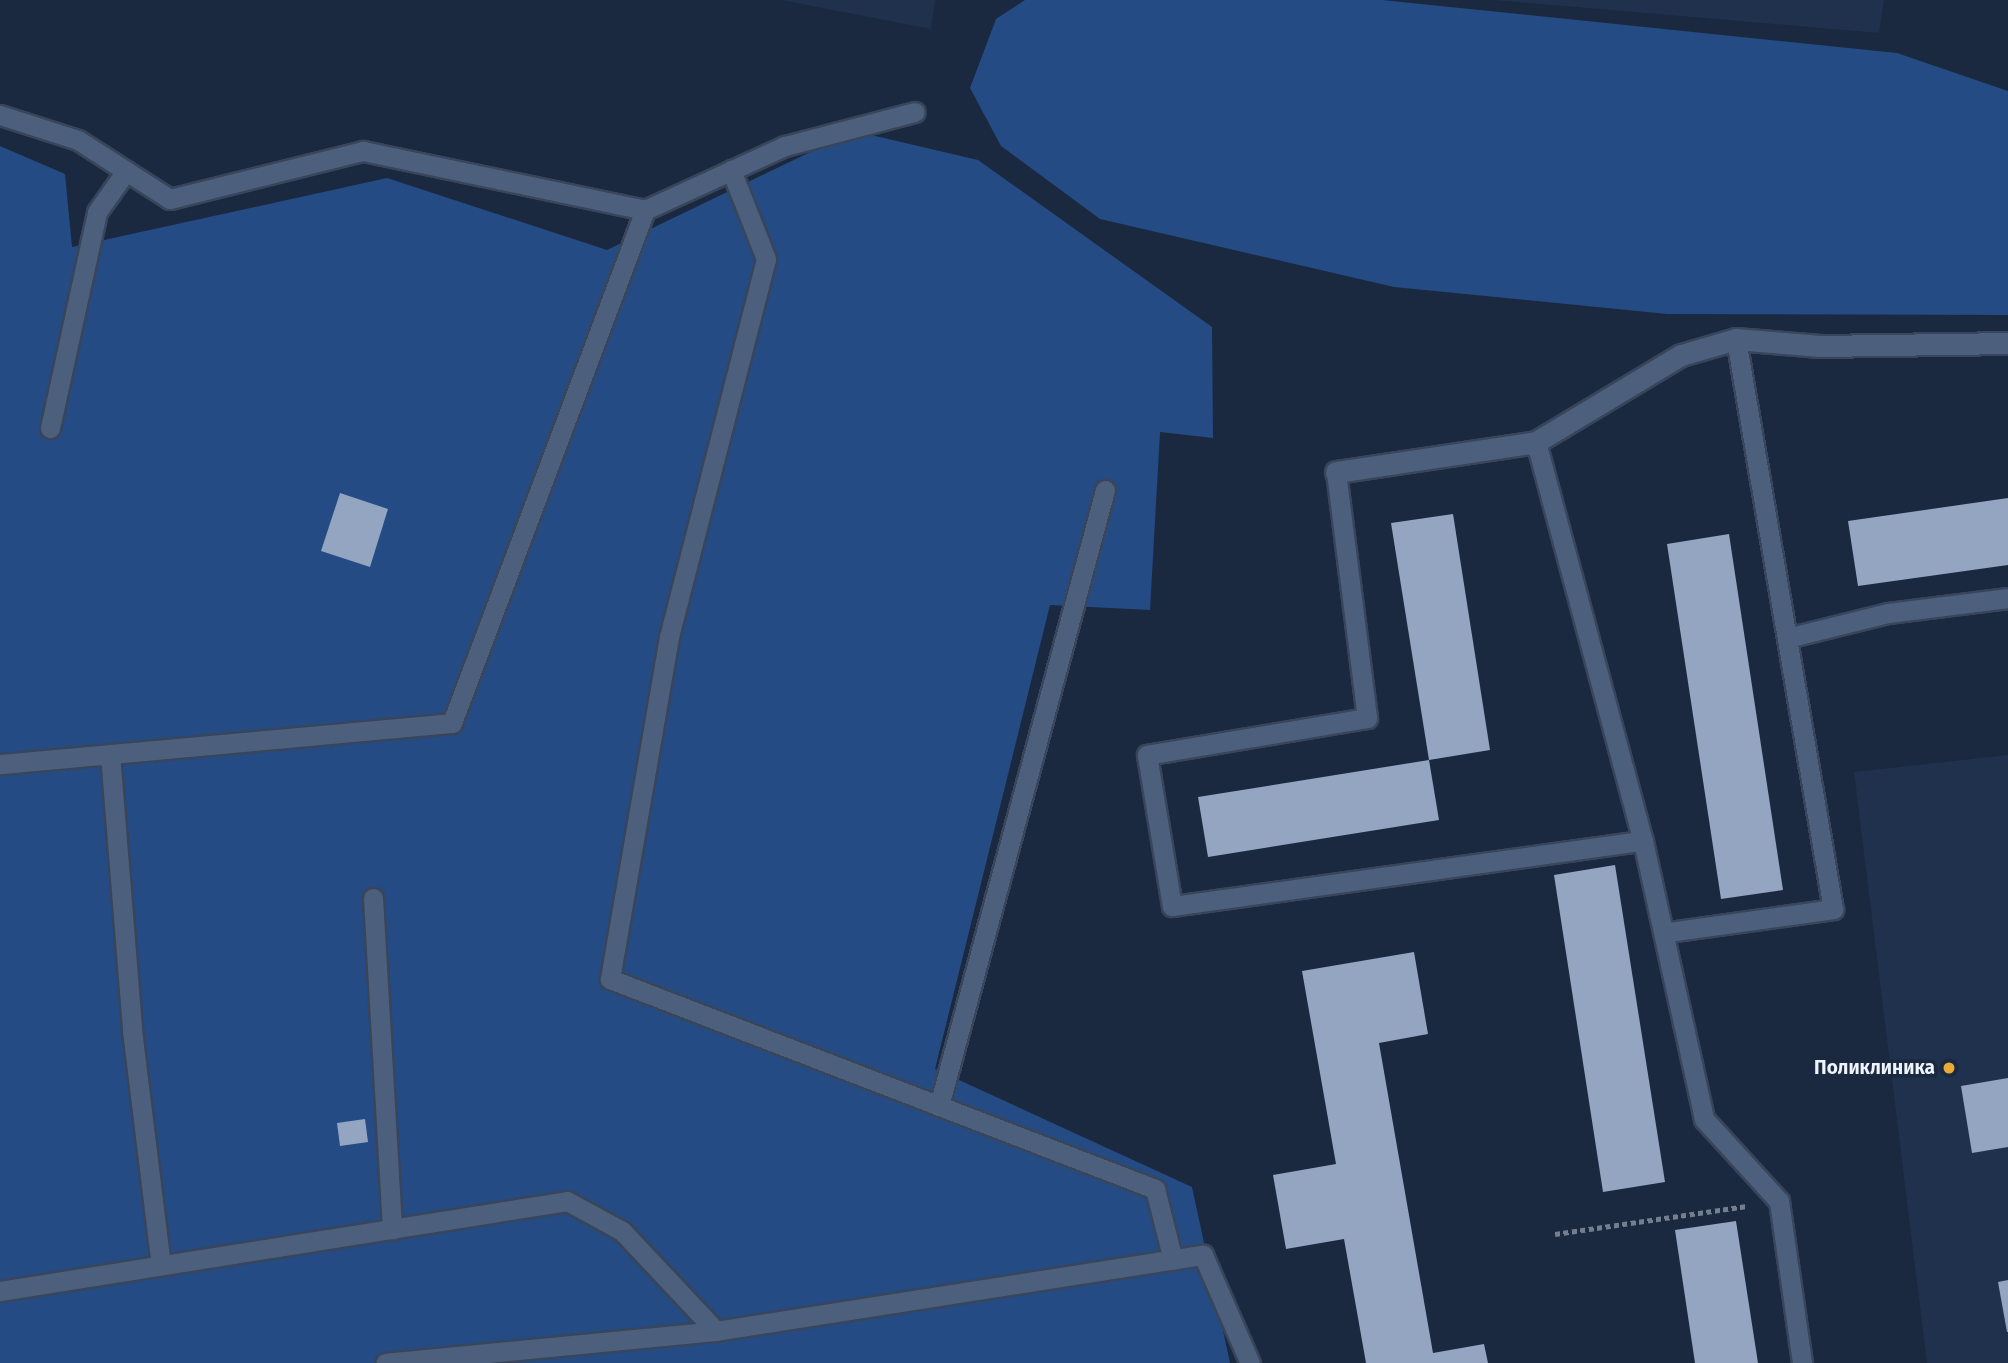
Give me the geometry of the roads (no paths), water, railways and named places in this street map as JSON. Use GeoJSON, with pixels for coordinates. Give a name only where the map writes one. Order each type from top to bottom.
{"type":"FeatureCollection","features":[{"type":"Feature","properties":{"kind":"street"},"geometry":{"type":"LineString","coordinates":[[1336,472],[1536,442],[1681,355],[1737,339],[1820,346],[2008,343]]}},
{"type":"Feature","properties":{"kind":"lane"},"geometry":{"type":"LineString","coordinates":[[0,115],[78,140],[170,200],[363,151],[645,210],[785,146],[915,112]]}},
{"type":"Feature","properties":{"kind":"lane"},"geometry":{"type":"LineString","coordinates":[[732,170],[766,259],[669,637],[610,979],[1155,1189],[1174,1260]]}},
{"type":"Feature","properties":{"kind":"lane"},"geometry":{"type":"LineString","coordinates":[[50,428],[97,212],[126,171]]}},
{"type":"Feature","properties":{"kind":"lane"},"geometry":{"type":"LineString","coordinates":[[0,764],[452,723],[645,210]]}},
{"type":"Feature","properties":{"kind":"lane"},"geometry":{"type":"LineString","coordinates":[[1668,932],[1833,909],[1737,339]]}},
{"type":"Feature","properties":{"kind":"lane"},"geometry":{"type":"LineString","coordinates":[[1536,442],[1668,932],[1704,1119],[1779,1201],[1802,1363]]}},
{"type":"Feature","properties":{"kind":"lane"},"geometry":{"type":"LineString","coordinates":[[1336,472],[1367,718],[1147,755],[1172,906],[1643,841]]}},
{"type":"Feature","properties":{"kind":"lane"},"geometry":{"type":"LineString","coordinates":[[939,1106],[1105,490]]}},
{"type":"Feature","properties":{"kind":"lane"},"geometry":{"type":"LineString","coordinates":[[1787,638],[1888,613],[2008,598]]}},
{"type":"Feature","properties":{"kind":"lane"},"geometry":{"type":"LineString","coordinates":[[110,754],[132,1030],[161,1265]]}},
{"type":"Feature","properties":{"kind":"lane"},"geometry":{"type":"LineString","coordinates":[[373,898],[393,1229]]}},
{"type":"Feature","properties":{"kind":"lane"},"geometry":{"type":"LineString","coordinates":[[0,1291],[567,1201],[622,1231],[716,1331]]}},
{"type":"Feature","properties":{"kind":"lane"},"geometry":{"type":"LineString","coordinates":[[386,1363],[716,1331],[1203,1255],[1250,1363]]}},
{"type":"Feature","properties":{"kind":"place","name":"Поликлиника"},"geometry":{"type":"Point","coordinates":[1949,1068]}}]}
